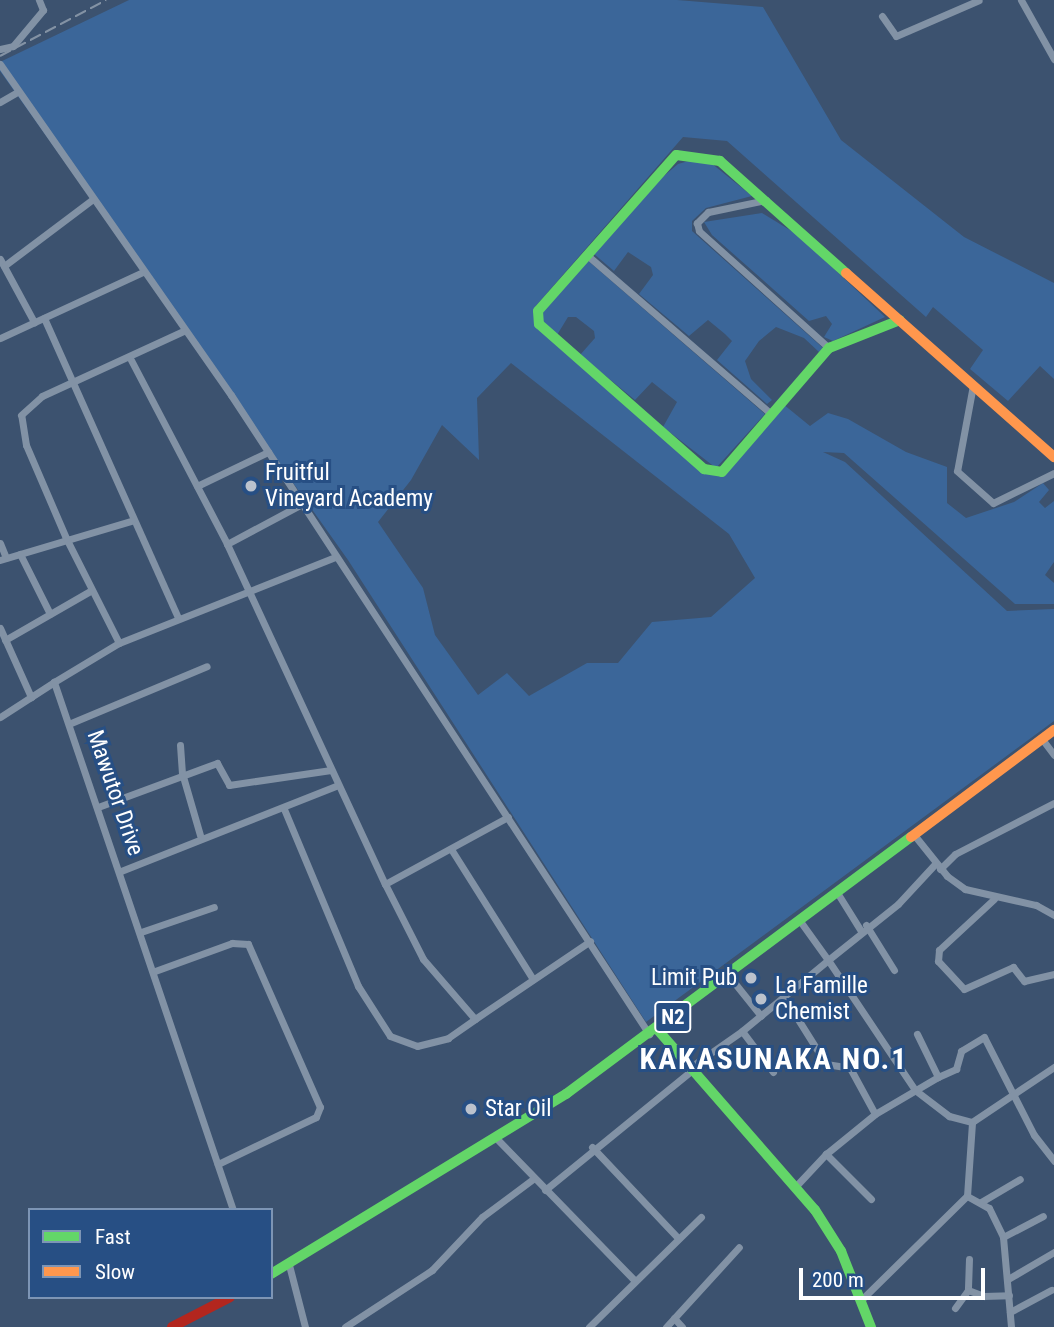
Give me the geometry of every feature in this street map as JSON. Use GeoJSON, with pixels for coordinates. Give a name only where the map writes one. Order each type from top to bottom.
{"type":"FeatureCollection","features":[{"type":"Feature","properties":{"kind":"main road"},"geometry":{"type":"LineString","coordinates":[[900,320],[829,348],[722,472],[704,469],[539,324],[538,311],[677,155],[720,161],[766,200],[1054,457]]}},
{"type":"Feature","properties":{"kind":"main road","name":"N2"},"geometry":{"type":"LineString","coordinates":[[273,1273],[498,1140],[729,976],[1054,730]]}},
{"type":"Feature","properties":{"kind":"main road"},"geometry":{"type":"LineString","coordinates":[[653,1032],[690,1069],[795,1186],[841,1251],[871,1327]]}},
{"type":"Feature","properties":{"kind":"main road"},"geometry":{"type":"LineString","coordinates":[[172,1327],[226,1299]]}},
{"type":"Feature","properties":{"kind":"street"},"geometry":{"type":"LineString","coordinates":[[0,49],[13,46],[43,10],[38,0]]}},
{"type":"Feature","properties":{"kind":"street"},"geometry":{"type":"LineString","coordinates":[[882,16],[896,36],[979,0]]}},
{"type":"Feature","properties":{"kind":"street"},"geometry":{"type":"LineString","coordinates":[[1021,0],[1054,59]]}},
{"type":"Feature","properties":{"kind":"street"},"geometry":{"type":"LineString","coordinates":[[0,64],[268,452],[335,557],[653,1032]]}},
{"type":"Feature","properties":{"kind":"street"},"geometry":{"type":"LineString","coordinates":[[0,102],[17,92]]}},
{"type":"Feature","properties":{"kind":"street"},"geometry":{"type":"LineString","coordinates":[[34,322],[2,262],[93,199]]}},
{"type":"Feature","properties":{"kind":"street"},"geometry":{"type":"LineString","coordinates":[[766,200],[708,212],[697,223],[699,230],[829,348]]}},
{"type":"Feature","properties":{"kind":"street"},"geometry":{"type":"LineString","coordinates":[[587,256],[771,414]]}},
{"type":"Feature","properties":{"kind":"street"},"geometry":{"type":"LineString","coordinates":[[0,338],[143,272]]}},
{"type":"Feature","properties":{"kind":"street"},"geometry":{"type":"LineString","coordinates":[[44,318],[131,521],[178,618]]}},
{"type":"Feature","properties":{"kind":"street"},"geometry":{"type":"LineString","coordinates":[[119,643],[66,538],[26,445],[20,415],[71,382],[131,360],[183,331]]}},
{"type":"Feature","properties":{"kind":"street"},"geometry":{"type":"LineString","coordinates":[[131,360],[227,544],[385,884],[424,958],[475,1019]]}},
{"type":"Feature","properties":{"kind":"street"},"geometry":{"type":"LineString","coordinates":[[973,385],[957,471],[993,503],[1054,473]]}},
{"type":"Feature","properties":{"kind":"street"},"geometry":{"type":"LineString","coordinates":[[197,486],[268,452]]}},
{"type":"Feature","properties":{"kind":"street"},"geometry":{"type":"LineString","coordinates":[[227,544],[302,504]]}},
{"type":"Feature","properties":{"kind":"street"},"geometry":{"type":"LineString","coordinates":[[0,543],[3,559],[66,538],[131,521]]}},
{"type":"Feature","properties":{"kind":"street"},"geometry":{"type":"LineString","coordinates":[[20,554],[50,614]]}},
{"type":"Feature","properties":{"kind":"street"},"geometry":{"type":"LineString","coordinates":[[0,717],[119,643],[335,557]]}},
{"type":"Feature","properties":{"kind":"street"},"geometry":{"type":"LineString","coordinates":[[5,639],[92,590]]}},
{"type":"Feature","properties":{"kind":"street"},"geometry":{"type":"LineString","coordinates":[[0,628],[32,697]]}},
{"type":"Feature","properties":{"kind":"street"},"geometry":{"type":"LineString","coordinates":[[71,723],[207,666]]}},
{"type":"Feature","properties":{"kind":"street","name":"Mawutor Drive"},"geometry":{"type":"LineString","coordinates":[[54,682],[71,723],[121,870],[232,1208]]}},
{"type":"Feature","properties":{"kind":"street"},"geometry":{"type":"LineString","coordinates":[[1042,739],[1054,755]]}},
{"type":"Feature","properties":{"kind":"street"},"geometry":{"type":"LineString","coordinates":[[180,746],[182,773],[200,835]]}},
{"type":"Feature","properties":{"kind":"street"},"geometry":{"type":"LineString","coordinates":[[98,807],[182,773],[219,764],[229,785],[331,771]]}},
{"type":"Feature","properties":{"kind":"street"},"geometry":{"type":"LineString","coordinates":[[121,870],[200,835],[284,808],[338,785]]}},
{"type":"Feature","properties":{"kind":"street"},"geometry":{"type":"LineString","coordinates":[[545,1190],[592,1147],[761,1016],[864,928],[898,904],[938,866],[955,854],[1054,803]]}},
{"type":"Feature","properties":{"kind":"street"},"geometry":{"type":"LineString","coordinates":[[284,808],[358,986],[390,1036],[404,1044],[426,1044],[449,1038],[590,941]]}},
{"type":"Feature","properties":{"kind":"street"},"geometry":{"type":"LineString","coordinates":[[385,884],[508,817]]}},
{"type":"Feature","properties":{"kind":"street"},"geometry":{"type":"LineString","coordinates":[[915,836],[938,866],[965,889],[994,899],[1026,902],[1054,915]]}},
{"type":"Feature","properties":{"kind":"street"},"geometry":{"type":"LineString","coordinates":[[451,849],[533,979]]}},
{"type":"Feature","properties":{"kind":"street"},"geometry":{"type":"LineString","coordinates":[[838,894],[894,970]]}},
{"type":"Feature","properties":{"kind":"street"},"geometry":{"type":"LineString","coordinates":[[994,899],[939,950],[938,961],[964,989],[1013,967],[1024,981],[1054,974]]}},
{"type":"Feature","properties":{"kind":"street"},"geometry":{"type":"LineString","coordinates":[[141,932],[214,907]]}},
{"type":"Feature","properties":{"kind":"street"},"geometry":{"type":"LineString","coordinates":[[800,922],[915,1090],[949,1116],[972,1122],[1014,1099],[1054,1067]]}},
{"type":"Feature","properties":{"kind":"street"},"geometry":{"type":"LineString","coordinates":[[155,971],[232,943],[248,944],[320,1107],[316,1117],[218,1164]]}},
{"type":"Feature","properties":{"kind":"street"},"geometry":{"type":"LineString","coordinates":[[729,976],[761,1016]]}},
{"type":"Feature","properties":{"kind":"street"},"geometry":{"type":"LineString","coordinates":[[784,997],[826,1064],[850,1068],[875,1114]]}},
{"type":"Feature","properties":{"kind":"street"},"geometry":{"type":"LineString","coordinates":[[742,1031],[773,1072]]}},
{"type":"Feature","properties":{"kind":"street"},"geometry":{"type":"LineString","coordinates":[[917,1034],[938,1077]]}},
{"type":"Feature","properties":{"kind":"street"},"geometry":{"type":"LineString","coordinates":[[795,1186],[826,1154],[875,1114],[956,1069],[961,1051],[984,1037],[1014,1099],[1054,1161]]}},
{"type":"Feature","properties":{"kind":"street"},"geometry":{"type":"LineString","coordinates":[[860,1301],[967,1196],[972,1122]]}},
{"type":"Feature","properties":{"kind":"street"},"geometry":{"type":"LineString","coordinates":[[498,1140],[634,1280]]}},
{"type":"Feature","properties":{"kind":"street"},"geometry":{"type":"LineString","coordinates":[[592,1147],[678,1238]]}},
{"type":"Feature","properties":{"kind":"street"},"geometry":{"type":"LineString","coordinates":[[826,1154],[871,1199]]}},
{"type":"Feature","properties":{"kind":"street"},"geometry":{"type":"LineString","coordinates":[[345,1327],[432,1270],[482,1217],[533,1178]]}},
{"type":"Feature","properties":{"kind":"street"},"geometry":{"type":"LineString","coordinates":[[981,1202],[1020,1179]]}},
{"type":"Feature","properties":{"kind":"street"},"geometry":{"type":"LineString","coordinates":[[967,1196],[981,1202],[1003,1237],[1011,1327]]}},
{"type":"Feature","properties":{"kind":"street"},"geometry":{"type":"LineString","coordinates":[[1003,1237],[1043,1216]]}},
{"type":"Feature","properties":{"kind":"street"},"geometry":{"type":"LineString","coordinates":[[589,1327],[701,1217]]}},
{"type":"Feature","properties":{"kind":"street"},"geometry":{"type":"LineString","coordinates":[[666,1327],[739,1247]]}},
{"type":"Feature","properties":{"kind":"street"},"geometry":{"type":"LineString","coordinates":[[1008,1279],[1054,1252]]}},
{"type":"Feature","properties":{"kind":"street"},"geometry":{"type":"LineString","coordinates":[[955,1308],[968,1290],[969,1259]]}},
{"type":"Feature","properties":{"kind":"street"},"geometry":{"type":"LineString","coordinates":[[289,1265],[306,1327]]}},
{"type":"Feature","properties":{"kind":"street"},"geometry":{"type":"LineString","coordinates":[[968,1290],[984,1296],[1009,1295]]}},
{"type":"Feature","properties":{"kind":"street"},"geometry":{"type":"LineString","coordinates":[[1010,1312],[1051,1290]]}},
{"type":"Feature","properties":{"kind":"street"},"geometry":{"type":"LineString","coordinates":[[674,1318],[682,1327]]}},
{"type":"Feature","properties":{"kind":"shaded area"},"geometry":{"type":"Polygon","coordinates":[[[129,0],[677,0],[763,7],[841,140],[964,237],[1054,283],[1054,379],[1040,366],[1008,401],[970,369],[983,350],[933,307],[926,317],[727,141],[683,137],[534,308],[536,327],[715,475],[783,404],[810,426],[828,413],[848,419],[906,452],[947,467],[947,503],[966,518],[1014,502],[1043,483],[1049,490],[1039,502],[1045,508],[1054,501],[1054,562],[1045,575],[1054,583],[1054,604],[1015,604],[844,453],[823,452],[845,462],[1007,611],[1054,609],[1054,721],[646,1022],[348,560],[0,71],[0,62],[129,0]],[[511,363],[477,398],[479,460],[442,425],[411,480],[378,522],[423,588],[435,635],[478,695],[507,673],[529,696],[587,663],[618,663],[652,622],[711,617],[755,578],[729,534],[511,363]]]}},
{"type":"Feature","properties":{"kind":"shaded area"},"geometry":{"type":"Polygon","coordinates":[[[692,160],[711,163],[752,196],[706,208],[692,221],[692,231],[823,348],[819,352],[804,338],[776,327],[759,341],[745,361],[751,379],[772,400],[767,404],[717,360],[732,341],[725,334],[708,320],[689,336],[639,294],[653,275],[651,267],[628,252],[614,271],[594,254],[658,181],[678,164],[692,160]]]}},
{"type":"Feature","properties":{"kind":"shaded area"},"geometry":{"type":"Polygon","coordinates":[[[762,213],[798,235],[885,317],[833,341],[824,337],[832,324],[826,316],[809,321],[712,235],[704,222],[762,213]]]}},
{"type":"Feature","properties":{"kind":"shaded area"},"geometry":{"type":"Polygon","coordinates":[[[586,259],[765,414],[716,468],[663,427],[677,402],[652,382],[635,400],[580,355],[595,338],[594,331],[576,317],[568,317],[557,335],[543,321],[543,312],[586,259]]]}},
{"type":"Feature","properties":{"kind":"railway"},"geometry":{"type":"LineString","coordinates":[[0,56],[106,0]]}},
{"type":"Feature","properties":{"kind":"traffic: fast"},"geometry":{"type":"LineString","coordinates":[[846,273],[720,161],[676,155],[538,311],[539,324],[704,469],[722,472],[829,348],[900,320]]}},
{"type":"Feature","properties":{"kind":"traffic: fast"},"geometry":{"type":"LineString","coordinates":[[273,1273],[566,1094],[911,837]]}},
{"type":"Feature","properties":{"kind":"traffic: fast"},"geometry":{"type":"LineString","coordinates":[[657,1029],[815,1210],[841,1251],[871,1327]]}},
{"type":"Feature","properties":{"kind":"traffic: slow"},"geometry":{"type":"LineString","coordinates":[[846,273],[1054,457]]}},
{"type":"Feature","properties":{"kind":"traffic: slow"},"geometry":{"type":"LineString","coordinates":[[911,837],[1054,730]]}},
{"type":"Feature","properties":{"kind":"traffic: jam"},"geometry":{"type":"LineString","coordinates":[[172,1327],[226,1299]]}},
{"type":"Feature","properties":{"kind":"place","name":"Fruitful Vineyard Academy"},"geometry":{"type":"Point","coordinates":[251,486]}},
{"type":"Feature","properties":{"kind":"place","name":"Limit Pub"},"geometry":{"type":"Point","coordinates":[751,978]}},
{"type":"Feature","properties":{"kind":"place","name":"La Famille Chemist"},"geometry":{"type":"Point","coordinates":[761,999]}},
{"type":"Feature","properties":{"kind":"place","name":"Star Oil"},"geometry":{"type":"Point","coordinates":[471,1109]}},
{"type":"Feature","properties":{"kind":"district","name":"KAKASUNAKA NO.1"},"geometry":{"type":"Point","coordinates":[774,1059]}}]}
